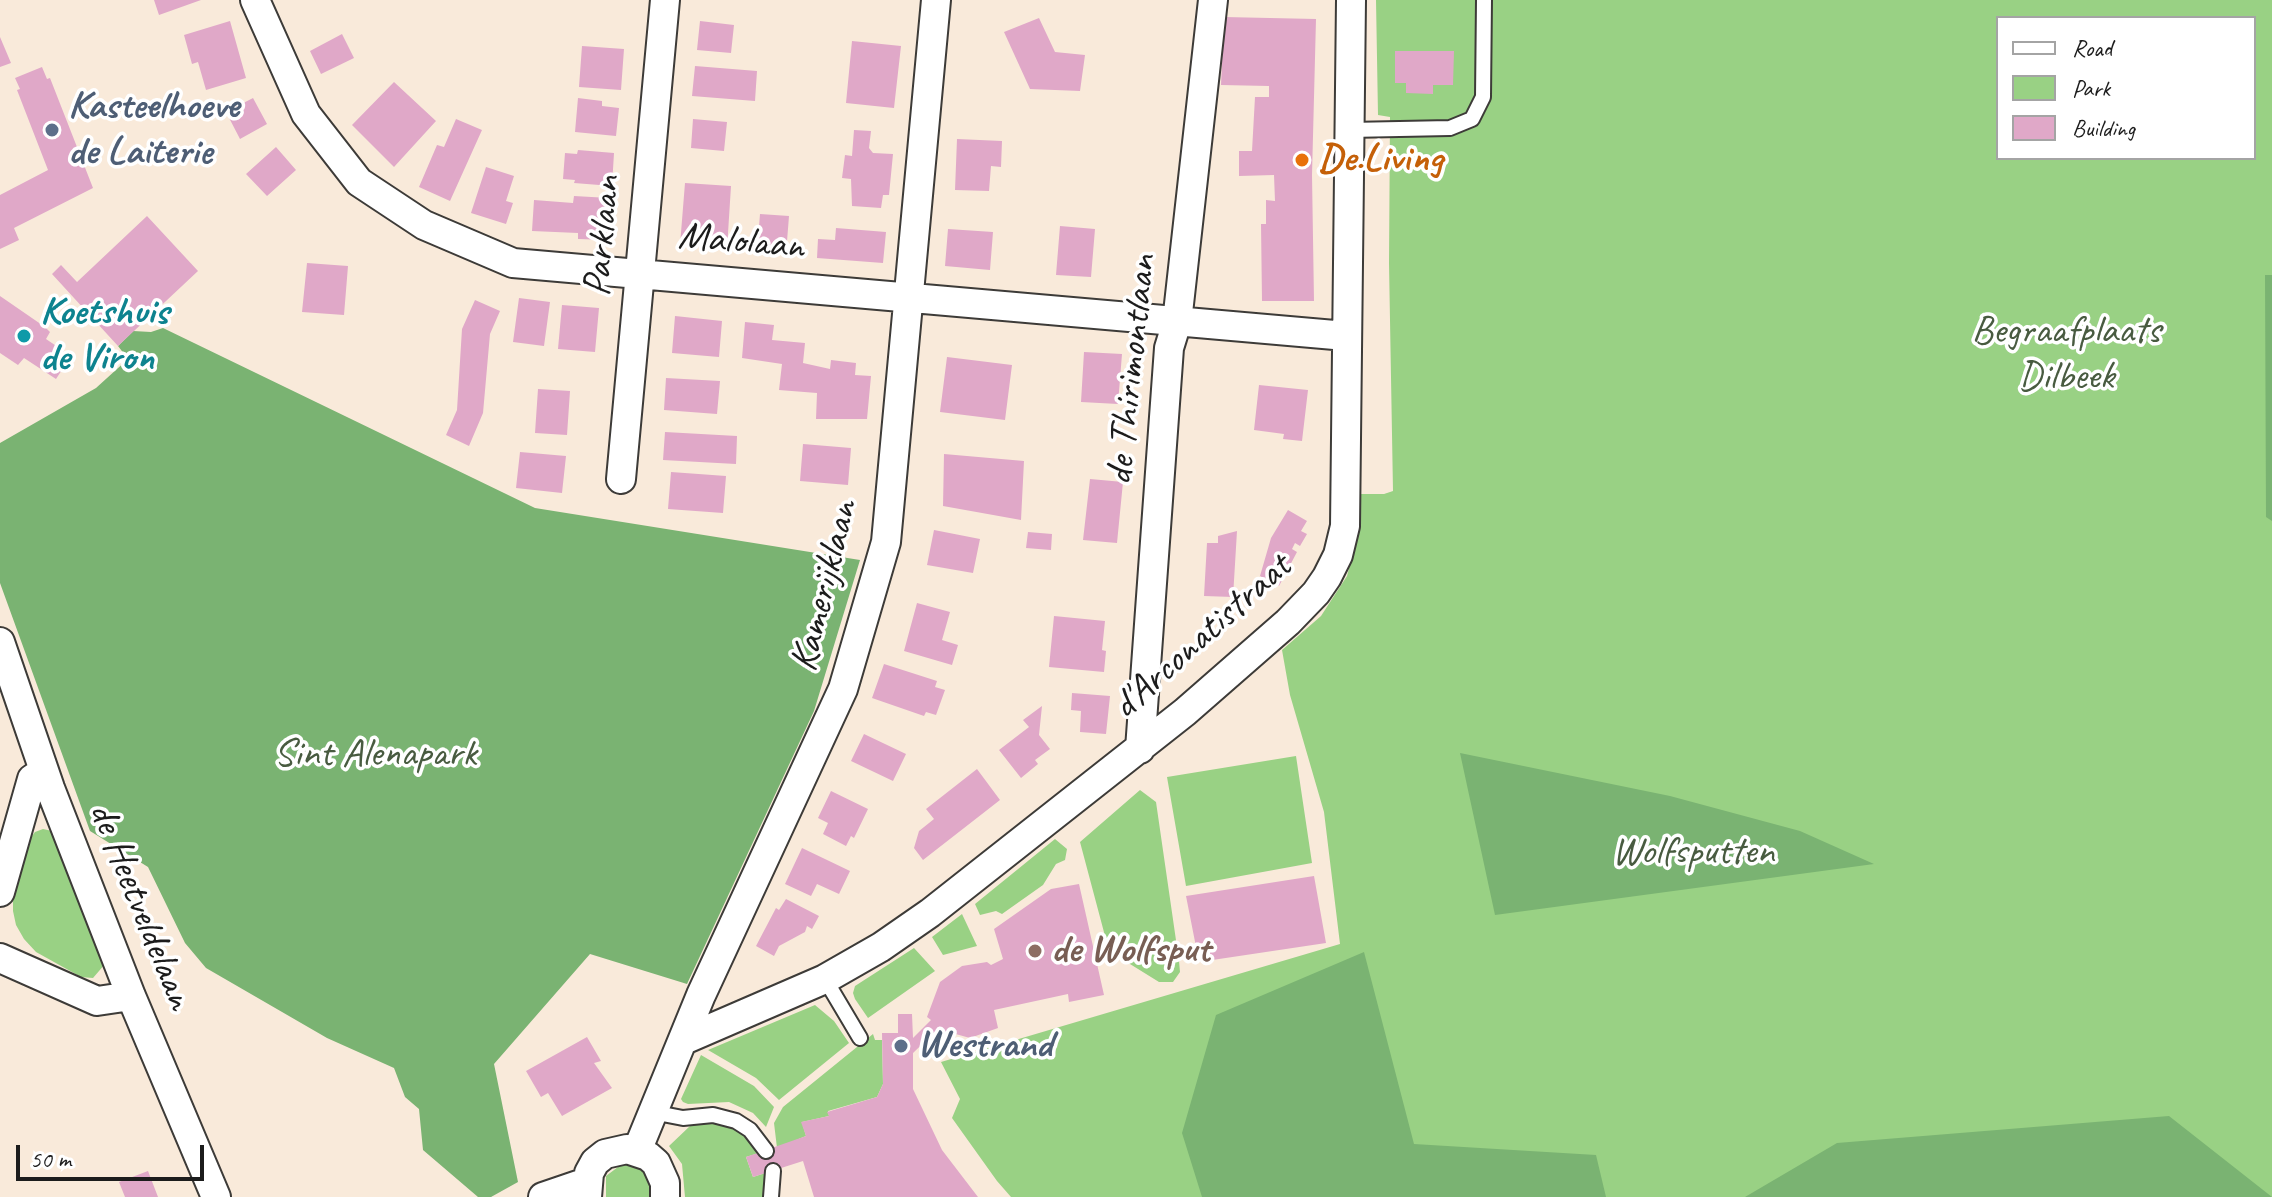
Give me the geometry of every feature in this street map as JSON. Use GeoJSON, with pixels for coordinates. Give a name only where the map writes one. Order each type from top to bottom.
{"type":"FeatureCollection","features":[{"type":"Feature","properties":{"kind":"street","name":"Malolaan"},"geometry":{"type":"LineString","coordinates":[[255,0],[306,114],[359,182],[424,225],[513,263],[1346,336]]}},
{"type":"Feature","properties":{"kind":"street","name":"Parklaan"},"geometry":{"type":"LineString","coordinates":[[621,479],[665,0]]}},
{"type":"Feature","properties":{"kind":"street","name":"Kamerijklaan"},"geometry":{"type":"LineString","coordinates":[[637,1151],[768,846],[843,689],[886,542],[936,0]]}},
{"type":"Feature","properties":{"kind":"street","name":"de Thirimontlaan"},"geometry":{"type":"LineString","coordinates":[[1140,749],[1169,348],[1177,322],[1213,0]]}},
{"type":"Feature","properties":{"kind":"street","name":"d'Arconatistraat"},"geometry":{"type":"LineString","coordinates":[[684,1040],[825,979],[881,947],[930,913],[1140,749],[1288,622],[1316,593],[1333,567],[1345,526],[1351,0]]}},
{"type":"Feature","properties":{"kind":"street","name":"de Heetveldelaan"},"geometry":{"type":"LineString","coordinates":[[0,642],[44,771],[131,996],[216,1197]]}},
{"type":"Feature","properties":{"kind":"street"},"geometry":{"type":"LineString","coordinates":[[0,892],[32,779],[44,771]]}},
{"type":"Feature","properties":{"kind":"street"},"geometry":{"type":"LineString","coordinates":[[0,958],[97,1001],[131,996]]}},
{"type":"Feature","properties":{"kind":"street"},"geometry":{"type":"LineString","coordinates":[[543,1197],[587,1189],[595,1162],[618,1149],[637,1151],[656,1163],[665,1183],[665,1197]]}},
{"type":"Feature","properties":{"kind":"lane"},"geometry":{"type":"LineString","coordinates":[[1349,130],[1450,128],[1472,119],[1483,97],[1484,0]]}},
{"type":"Feature","properties":{"kind":"lane"},"geometry":{"type":"LineString","coordinates":[[825,979],[860,1038]]}},
{"type":"Feature","properties":{"kind":"lane"},"geometry":{"type":"LineString","coordinates":[[652,1112],[683,1118],[713,1115],[736,1121],[750,1130],[766,1151]]}},
{"type":"Feature","properties":{"kind":"lane"},"geometry":{"type":"LineString","coordinates":[[771,1197],[773,1171]]}},
{"type":"Feature","properties":{"kind":"green space","name":"Wolfsputten"},"geometry":{"type":"Polygon","coordinates":[[[1376,0],[2272,0],[2272,1197],[1011,1197],[997,1181],[952,1118],[960,1099],[941,1062],[1340,944],[1324,812],[1290,695],[1282,650],[1321,616],[1347,576],[1354,549],[1359,496],[1393,491],[1390,117],[1378,115],[1376,0]]]}},
{"type":"Feature","properties":{"kind":"green space"},"geometry":{"type":"Polygon","coordinates":[[[2265,275],[2272,275],[2272,521],[2266,517],[2265,275]]]}},
{"type":"Feature","properties":{"kind":"green space","name":"Sint Alenapark"},"geometry":{"type":"Polygon","coordinates":[[[163,328],[535,508],[860,560],[814,711],[687,984],[590,954],[494,1064],[518,1182],[491,1197],[478,1197],[423,1150],[419,1109],[405,1097],[394,1068],[327,1038],[206,968],[185,943],[148,867],[90,831],[0,583],[0,443],[96,388],[128,359],[118,346],[133,331],[151,332],[163,328]]]}},
{"type":"Feature","properties":{"kind":"green space"},"geometry":{"type":"Polygon","coordinates":[[[1460,753],[1670,796],[1800,831],[1874,864],[1495,915],[1460,753]]]}},
{"type":"Feature","properties":{"kind":"green space"},"geometry":{"type":"Polygon","coordinates":[[[1296,756],[1312,863],[1186,886],[1167,777],[1296,756]]]}},
{"type":"Feature","properties":{"kind":"green space"},"geometry":{"type":"Polygon","coordinates":[[[1140,790],[1156,802],[1179,961],[1180,972],[1173,982],[1159,982],[1109,951],[1080,842],[1140,790]]]}},
{"type":"Feature","properties":{"kind":"green space"},"geometry":{"type":"Polygon","coordinates":[[[43,829],[52,831],[105,964],[93,978],[81,977],[36,952],[16,925],[13,893],[29,840],[35,832],[43,829]]]}},
{"type":"Feature","properties":{"kind":"green space"},"geometry":{"type":"Polygon","coordinates":[[[1055,839],[1067,849],[1065,860],[1056,864],[1043,885],[1002,914],[996,911],[980,915],[975,904],[1055,839]]]}},
{"type":"Feature","properties":{"kind":"green space"},"geometry":{"type":"Polygon","coordinates":[[[962,914],[977,946],[943,955],[932,937],[962,914]]]}},
{"type":"Feature","properties":{"kind":"green space"},"geometry":{"type":"Polygon","coordinates":[[[914,948],[935,971],[868,1018],[855,999],[855,986],[914,948]]]}},
{"type":"Feature","properties":{"kind":"green space"},"geometry":{"type":"Polygon","coordinates":[[[1364,952],[1414,1144],[1596,1155],[1606,1197],[1202,1197],[1182,1133],[1216,1015],[1364,952]]]}},
{"type":"Feature","properties":{"kind":"green space"},"geometry":{"type":"Polygon","coordinates":[[[815,1005],[834,1021],[849,1043],[779,1100],[756,1078],[708,1050],[815,1005]]]}},
{"type":"Feature","properties":{"kind":"green space"},"geometry":{"type":"Polygon","coordinates":[[[873,1034],[875,1040],[882,1040],[883,1084],[877,1097],[828,1111],[829,1116],[802,1122],[806,1136],[777,1148],[774,1123],[783,1107],[873,1034]]]}},
{"type":"Feature","properties":{"kind":"green space"},"geometry":{"type":"Polygon","coordinates":[[[701,1055],[754,1086],[774,1107],[766,1127],[753,1113],[729,1102],[683,1102],[681,1099],[701,1055]]]}},
{"type":"Feature","properties":{"kind":"green space"},"geometry":{"type":"Polygon","coordinates":[[[2169,1116],[2272,1197],[1745,1197],[1837,1143],[2169,1116]]]}},
{"type":"Feature","properties":{"kind":"green space"},"geometry":{"type":"Polygon","coordinates":[[[721,1124],[736,1130],[759,1153],[746,1157],[753,1177],[765,1173],[763,1197],[685,1197],[682,1164],[669,1146],[690,1126],[721,1124]]]}},
{"type":"Feature","properties":{"kind":"green space"},"geometry":{"type":"Polygon","coordinates":[[[622,1164],[642,1168],[650,1176],[653,1197],[606,1197],[606,1176],[622,1164]]]}},
{"type":"Feature","properties":{"kind":"building"},"geometry":{"type":"Polygon","coordinates":[[[154,0],[201,0],[159,15],[154,0]]]}},
{"type":"Feature","properties":{"kind":"building"},"geometry":{"type":"Polygon","coordinates":[[[1224,17],[1316,19],[1312,175],[1314,301],[1262,301],[1261,224],[1266,224],[1266,200],[1275,201],[1274,175],[1239,176],[1239,151],[1252,151],[1255,97],[1269,97],[1269,86],[1221,85],[1224,17]]]}},
{"type":"Feature","properties":{"kind":"building"},"geometry":{"type":"Polygon","coordinates":[[[1039,18],[1055,52],[1085,55],[1080,91],[1030,89],[1004,32],[1039,18]]]}},
{"type":"Feature","properties":{"kind":"building"},"geometry":{"type":"Polygon","coordinates":[[[230,21],[246,78],[206,90],[198,62],[192,64],[184,35],[230,21]]]}},
{"type":"Feature","properties":{"kind":"building"},"geometry":{"type":"Polygon","coordinates":[[[700,21],[734,25],[731,53],[697,50],[700,21]]]}},
{"type":"Feature","properties":{"kind":"building"},"geometry":{"type":"Polygon","coordinates":[[[342,34],[354,58],[321,74],[310,51],[342,34]]]}},
{"type":"Feature","properties":{"kind":"building"},"geometry":{"type":"Polygon","coordinates":[[[0,37],[11,63],[0,67],[0,37]]]}},
{"type":"Feature","properties":{"kind":"building"},"geometry":{"type":"Polygon","coordinates":[[[852,41],[901,46],[894,108],[846,103],[852,41]]]}},
{"type":"Feature","properties":{"kind":"building"},"geometry":{"type":"Polygon","coordinates":[[[582,46],[624,49],[621,90],[579,87],[582,46]]]}},
{"type":"Feature","properties":{"kind":"building"},"geometry":{"type":"Polygon","coordinates":[[[1395,51],[1454,51],[1453,85],[1433,85],[1433,94],[1406,93],[1406,83],[1395,83],[1395,51]]]}},
{"type":"Feature","properties":{"kind":"building"},"geometry":{"type":"Polygon","coordinates":[[[695,66],[757,71],[755,101],[692,96],[695,66]]]}},
{"type":"Feature","properties":{"kind":"building","name":"Kasteelhoeve de Laiterie"},"geometry":{"type":"Polygon","coordinates":[[[42,67],[47,79],[50,78],[93,188],[14,228],[19,240],[0,249],[0,195],[48,170],[15,78],[42,67]]]}},
{"type":"Feature","properties":{"kind":"building"},"geometry":{"type":"Polygon","coordinates":[[[394,82],[436,121],[394,167],[352,125],[394,82]]]}},
{"type":"Feature","properties":{"kind":"building"},"geometry":{"type":"Polygon","coordinates":[[[253,98],[267,124],[240,139],[226,112],[253,98]]]}},
{"type":"Feature","properties":{"kind":"building"},"geometry":{"type":"Polygon","coordinates":[[[578,98],[602,101],[602,106],[619,108],[616,136],[575,132],[578,98]]]}},
{"type":"Feature","properties":{"kind":"building"},"geometry":{"type":"Polygon","coordinates":[[[456,119],[482,130],[450,201],[419,187],[437,145],[444,147],[456,119]]]}},
{"type":"Feature","properties":{"kind":"building"},"geometry":{"type":"Polygon","coordinates":[[[693,119],[727,122],[724,151],[691,148],[693,119]]]}},
{"type":"Feature","properties":{"kind":"building"},"geometry":{"type":"Polygon","coordinates":[[[854,130],[871,131],[869,148],[873,153],[893,154],[889,195],[883,195],[881,208],[852,206],[851,179],[842,178],[845,155],[852,156],[854,130]]]}},
{"type":"Feature","properties":{"kind":"building"},"geometry":{"type":"Polygon","coordinates":[[[957,139],[1002,141],[1001,167],[991,166],[989,191],[955,190],[957,139]]]}},
{"type":"Feature","properties":{"kind":"building"},"geometry":{"type":"Polygon","coordinates":[[[276,147],[296,170],[267,196],[246,174],[276,147]]]}},
{"type":"Feature","properties":{"kind":"building"},"geometry":{"type":"Polygon","coordinates":[[[578,150],[614,153],[612,186],[574,183],[575,180],[563,179],[565,153],[577,154],[578,150]]]}},
{"type":"Feature","properties":{"kind":"building"},"geometry":{"type":"Polygon","coordinates":[[[486,167],[514,176],[506,201],[513,203],[506,224],[471,213],[486,167]]]}},
{"type":"Feature","properties":{"kind":"building"},"geometry":{"type":"Polygon","coordinates":[[[685,183],[731,186],[727,249],[680,245],[685,183]]]}},
{"type":"Feature","properties":{"kind":"building"},"geometry":{"type":"Polygon","coordinates":[[[574,196],[609,198],[607,240],[578,239],[578,233],[532,231],[534,200],[573,203],[574,196]]]}},
{"type":"Feature","properties":{"kind":"building"},"geometry":{"type":"Polygon","coordinates":[[[760,214],[789,216],[786,254],[757,252],[760,214]]]}},
{"type":"Feature","properties":{"kind":"building"},"geometry":{"type":"Polygon","coordinates":[[[147,216],[198,271],[118,346],[52,274],[61,265],[77,282],[147,216]]]}},
{"type":"Feature","properties":{"kind":"building"},"geometry":{"type":"Polygon","coordinates":[[[1060,226],[1095,229],[1091,277],[1056,275],[1060,226]]]}},
{"type":"Feature","properties":{"kind":"building"},"geometry":{"type":"Polygon","coordinates":[[[836,228],[886,232],[883,263],[817,258],[818,239],[835,240],[836,228]]]}},
{"type":"Feature","properties":{"kind":"building"},"geometry":{"type":"Polygon","coordinates":[[[948,229],[993,232],[990,270],[945,266],[948,229]]]}},
{"type":"Feature","properties":{"kind":"building"},"geometry":{"type":"Polygon","coordinates":[[[307,263],[348,266],[344,315],[302,312],[307,263]]]}},
{"type":"Feature","properties":{"kind":"building","name":"Koetshuis de Viron"},"geometry":{"type":"Polygon","coordinates":[[[0,296],[45,327],[50,332],[46,339],[71,356],[56,379],[24,358],[18,365],[0,353],[0,296]]]}},
{"type":"Feature","properties":{"kind":"building"},"geometry":{"type":"Polygon","coordinates":[[[519,298],[550,302],[544,346],[513,342],[519,298]]]}},
{"type":"Feature","properties":{"kind":"building"},"geometry":{"type":"Polygon","coordinates":[[[475,300],[500,311],[490,334],[483,413],[469,446],[446,435],[457,410],[462,329],[475,300]]]}},
{"type":"Feature","properties":{"kind":"building"},"geometry":{"type":"Polygon","coordinates":[[[562,305],[599,308],[595,352],[558,349],[562,305]]]}},
{"type":"Feature","properties":{"kind":"building"},"geometry":{"type":"Polygon","coordinates":[[[675,316],[722,321],[719,357],[672,353],[675,316]]]}},
{"type":"Feature","properties":{"kind":"building"},"geometry":{"type":"Polygon","coordinates":[[[745,322],[774,325],[772,340],[805,343],[803,363],[830,369],[831,360],[856,363],[855,375],[871,376],[867,419],[816,419],[817,393],[779,390],[782,364],[742,358],[745,322]]]}},
{"type":"Feature","properties":{"kind":"building"},"geometry":{"type":"Polygon","coordinates":[[[1084,352],[1122,354],[1118,404],[1081,402],[1084,352]]]}},
{"type":"Feature","properties":{"kind":"building"},"geometry":{"type":"Polygon","coordinates":[[[947,357],[1012,365],[1005,420],[940,412],[947,357]]]}},
{"type":"Feature","properties":{"kind":"building"},"geometry":{"type":"Polygon","coordinates":[[[666,378],[720,381],[717,414],[664,410],[666,378]]]}},
{"type":"Feature","properties":{"kind":"building"},"geometry":{"type":"Polygon","coordinates":[[[1259,385],[1308,390],[1302,441],[1283,439],[1284,434],[1254,430],[1259,385]]]}},
{"type":"Feature","properties":{"kind":"building"},"geometry":{"type":"Polygon","coordinates":[[[538,389],[570,391],[567,435],[535,433],[538,389]]]}},
{"type":"Feature","properties":{"kind":"building"},"geometry":{"type":"Polygon","coordinates":[[[665,432],[737,436],[736,464],[663,460],[665,432]]]}},
{"type":"Feature","properties":{"kind":"building"},"geometry":{"type":"Polygon","coordinates":[[[803,444],[851,448],[848,485],[800,481],[803,444]]]}},
{"type":"Feature","properties":{"kind":"building"},"geometry":{"type":"Polygon","coordinates":[[[520,452],[566,456],[562,493],[516,488],[520,452]]]}},
{"type":"Feature","properties":{"kind":"building"},"geometry":{"type":"Polygon","coordinates":[[[944,454],[1024,461],[1021,520],[943,506],[944,454]]]}},
{"type":"Feature","properties":{"kind":"building"},"geometry":{"type":"Polygon","coordinates":[[[671,472],[726,476],[723,513],[668,509],[671,472]]]}},
{"type":"Feature","properties":{"kind":"building"},"geometry":{"type":"Polygon","coordinates":[[[1090,479],[1123,482],[1117,543],[1083,540],[1090,479]]]}},
{"type":"Feature","properties":{"kind":"building"},"geometry":{"type":"Polygon","coordinates":[[[1288,510],[1307,521],[1301,531],[1307,534],[1300,546],[1295,543],[1292,549],[1297,552],[1279,586],[1260,576],[1271,538],[1288,510]]]}},
{"type":"Feature","properties":{"kind":"building"},"geometry":{"type":"Polygon","coordinates":[[[934,530],[980,539],[973,573],[927,565],[934,530]]]}},
{"type":"Feature","properties":{"kind":"building"},"geometry":{"type":"Polygon","coordinates":[[[1237,531],[1233,597],[1204,596],[1207,543],[1218,543],[1218,536],[1237,531]]]}},
{"type":"Feature","properties":{"kind":"building"},"geometry":{"type":"Polygon","coordinates":[[[1028,532],[1052,534],[1051,550],[1026,548],[1028,532]]]}},
{"type":"Feature","properties":{"kind":"building"},"geometry":{"type":"Polygon","coordinates":[[[917,603],[950,612],[942,640],[958,645],[952,665],[904,651],[917,603]]]}},
{"type":"Feature","properties":{"kind":"building"},"geometry":{"type":"Polygon","coordinates":[[[1054,616],[1105,621],[1102,650],[1106,651],[1104,672],[1049,667],[1054,616]]]}},
{"type":"Feature","properties":{"kind":"building"},"geometry":{"type":"Polygon","coordinates":[[[884,664],[937,681],[935,687],[945,690],[936,715],[926,712],[924,716],[872,698],[884,664]]]}},
{"type":"Feature","properties":{"kind":"building"},"geometry":{"type":"Polygon","coordinates":[[[1072,693],[1110,696],[1106,734],[1080,732],[1081,711],[1071,710],[1072,693]]]}},
{"type":"Feature","properties":{"kind":"building"},"geometry":{"type":"Polygon","coordinates":[[[1042,706],[1039,735],[1050,749],[1035,760],[1038,764],[1021,778],[999,750],[1029,727],[1023,720],[1042,706]]]}},
{"type":"Feature","properties":{"kind":"building"},"geometry":{"type":"Polygon","coordinates":[[[864,734],[906,754],[893,781],[851,761],[864,734]]]}},
{"type":"Feature","properties":{"kind":"building"},"geometry":{"type":"Polygon","coordinates":[[[977,769],[1000,800],[923,860],[914,848],[919,831],[934,819],[926,809],[977,769]]]}},
{"type":"Feature","properties":{"kind":"building"},"geometry":{"type":"Polygon","coordinates":[[[831,791],[868,809],[854,838],[851,836],[846,846],[823,834],[828,823],[818,818],[831,791]]]}},
{"type":"Feature","properties":{"kind":"building"},"geometry":{"type":"Polygon","coordinates":[[[802,848],[850,871],[839,894],[817,884],[811,896],[785,884],[802,848]]]}},
{"type":"Feature","properties":{"kind":"building"},"geometry":{"type":"Polygon","coordinates":[[[1314,876],[1326,943],[1199,962],[1186,896],[1314,876]]]}},
{"type":"Feature","properties":{"kind":"building","name":"Westrand"},"geometry":{"type":"Polygon","coordinates":[[[1079,884],[1104,995],[1069,1002],[1068,994],[994,1010],[998,1028],[970,1038],[952,1033],[950,1037],[941,1034],[943,1029],[939,1028],[913,1053],[913,1089],[942,1150],[978,1197],[814,1197],[803,1161],[753,1177],[746,1157],[806,1136],[801,1122],[829,1116],[827,1112],[877,1097],[883,1084],[882,1033],[898,1033],[898,1014],[912,1014],[913,1038],[931,1020],[927,1017],[940,982],[962,966],[987,962],[991,965],[1003,959],[994,929],[1051,889],[1079,884]]]}},
{"type":"Feature","properties":{"kind":"building"},"geometry":{"type":"Polygon","coordinates":[[[786,899],[819,916],[812,929],[807,926],[805,932],[779,946],[774,956],[756,946],[776,908],[779,910],[786,899]]]}},
{"type":"Feature","properties":{"kind":"building"},"geometry":{"type":"Polygon","coordinates":[[[587,1037],[601,1061],[594,1063],[612,1088],[562,1116],[548,1093],[541,1097],[526,1071],[587,1037]]]}},
{"type":"Feature","properties":{"kind":"building"},"geometry":{"type":"Polygon","coordinates":[[[148,1171],[158,1197],[125,1197],[119,1182],[148,1171]]]}},
{"type":"Feature","properties":{"kind":"place","name":"Kasteelhoeve de Laiterie"},"geometry":{"type":"Point","coordinates":[52,130]}},
{"type":"Feature","properties":{"kind":"place","name":"De.Living"},"geometry":{"type":"Point","coordinates":[1302,160]}},
{"type":"Feature","properties":{"kind":"place","name":"Koetshuis de Viron"},"geometry":{"type":"Point","coordinates":[24,336]}},
{"type":"Feature","properties":{"kind":"place","name":"de Wolfsput"},"geometry":{"type":"Point","coordinates":[1035,951]}},
{"type":"Feature","properties":{"kind":"place","name":"Westrand"},"geometry":{"type":"Point","coordinates":[901,1046]}},
{"type":"Feature","properties":{"kind":"park label","name":"Begraafplaats Dilbeek"},"geometry":{"type":"Point","coordinates":[2066,355]}}]}
